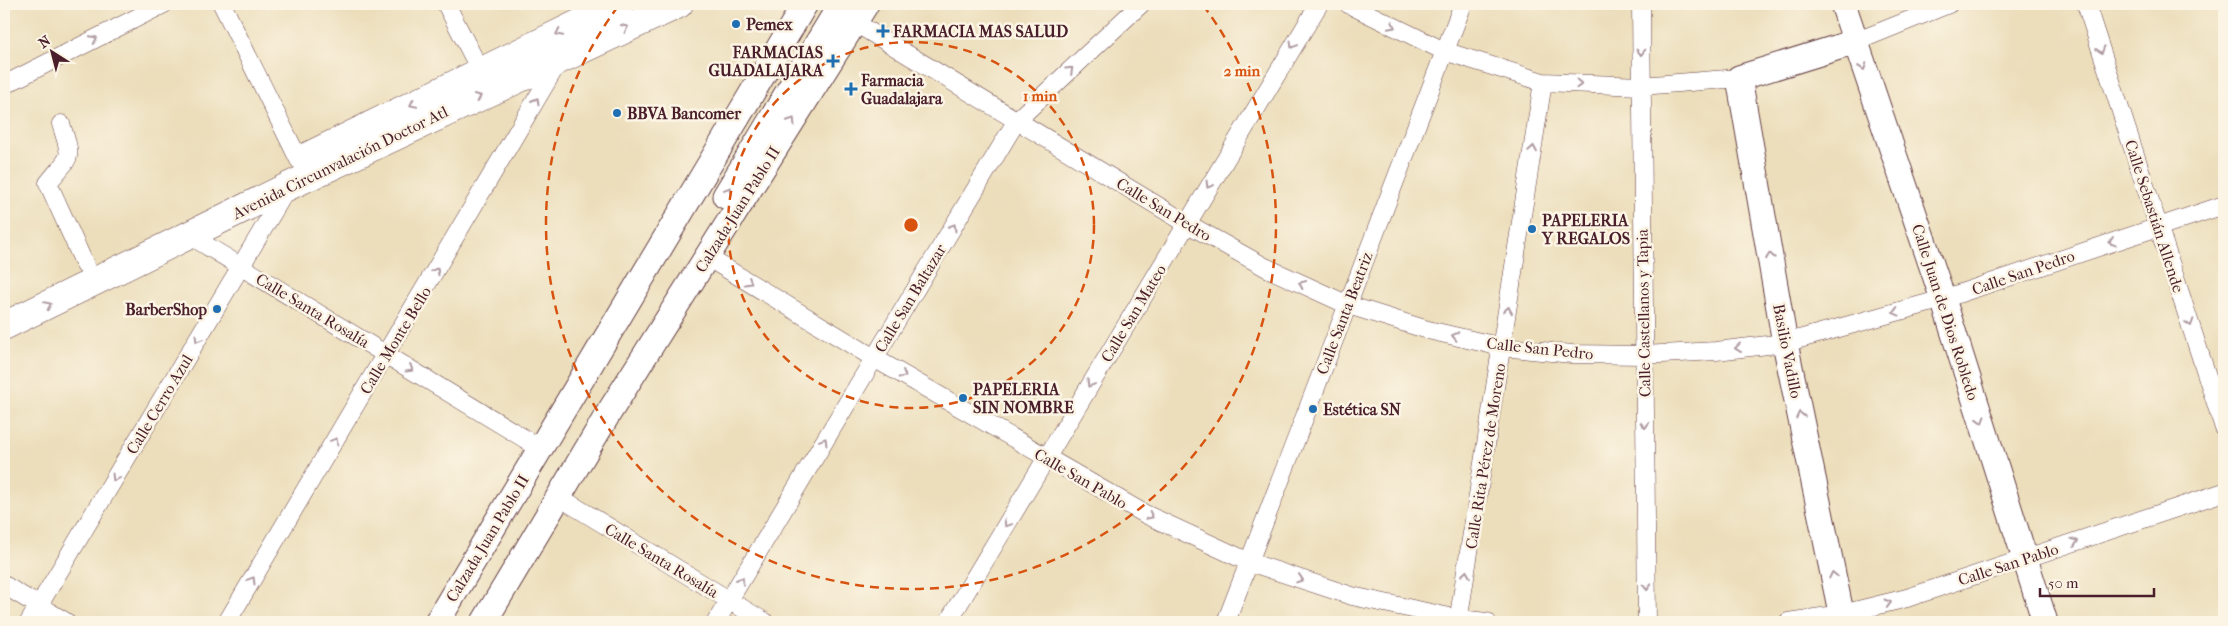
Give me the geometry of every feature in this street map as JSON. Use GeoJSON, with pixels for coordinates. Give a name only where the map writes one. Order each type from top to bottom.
{"type":"FeatureCollection","features":[{"type":"Feature","properties":{"kind":"main road","name":"Avenida Circunvalación Doctor Atl"},"geometry":{"type":"LineString","coordinates":[[4,305],[619,4]]}},
{"type":"Feature","properties":{"kind":"main road","name":"Avenida Circunvalación Doctor Atl"},"geometry":{"type":"LineString","coordinates":[[4,326],[289,186],[679,4]]}},
{"type":"Feature","properties":{"kind":"street"},"geometry":{"type":"LineString","coordinates":[[4,85],[164,4]]}},
{"type":"Feature","properties":{"kind":"street"},"geometry":{"type":"LineString","coordinates":[[222,4],[299,160]]}},
{"type":"Feature","properties":{"kind":"street"},"geometry":{"type":"LineString","coordinates":[[446,4],[480,72]]}},
{"type":"Feature","properties":{"kind":"street","name":"Calzada Juan Pablo II"},"geometry":{"type":"LineString","coordinates":[[437,622],[805,4]]}},
{"type":"Feature","properties":{"kind":"street","name":"Calzada Juan Pablo II"},"geometry":{"type":"LineString","coordinates":[[608,414],[620,370],[670,272],[820,4]]}},
{"type":"Feature","properties":{"kind":"street","name":"Calle San Baltazar"},"geometry":{"type":"LineString","coordinates":[[716,622],[1016,120],[1141,4]]}},
{"type":"Feature","properties":{"kind":"street","name":"Calle San Mateo"},"geometry":{"type":"LineString","coordinates":[[948,622],[1319,4]]}},
{"type":"Feature","properties":{"kind":"street"},"geometry":{"type":"LineString","coordinates":[[1348,4],[1444,51],[1544,82],[1641,86],[1739,78],[1855,42],[1949,4]]}},
{"type":"Feature","properties":{"kind":"street","name":"Calle Santa Beatriz"},"geometry":{"type":"LineString","coordinates":[[1226,622],[1463,4]]}},
{"type":"Feature","properties":{"kind":"street","name":"Calle Castellanos y Tapia"},"geometry":{"type":"LineString","coordinates":[[1642,4],[1641,86],[1647,622]]}},
{"type":"Feature","properties":{"kind":"street","name":"Calle Juan de Dios Robledo"},"geometry":{"type":"LineString","coordinates":[[1842,4],[1944,299],[2045,622]]}},
{"type":"Feature","properties":{"kind":"street","name":"Calle Sebastián Allende"},"geometry":{"type":"LineString","coordinates":[[2086,4],[2224,428]]}},
{"type":"Feature","properties":{"kind":"street","name":"Calzada Juan Pablo II"},"geometry":{"type":"LineString","coordinates":[[569,402],[606,360],[670,272],[853,10]]}},
{"type":"Feature","properties":{"kind":"street","name":"Calzada Juan Pablo II"},"geometry":{"type":"LineString","coordinates":[[484,622],[608,414],[707,257],[853,10]]}},
{"type":"Feature","properties":{"kind":"street","name":"Calle San Pedro"},"geometry":{"type":"LineString","coordinates":[[853,10],[1016,120],[1186,223],[1265,267],[1348,305],[1428,330],[1502,347],[1572,354],[1644,355],[1716,351],[1785,343],[1944,299],[2224,205]]}},
{"type":"Feature","properties":{"kind":"street","name":"Calle Monte Bello"},"geometry":{"type":"LineString","coordinates":[[227,622],[387,355],[561,58]]}},
{"type":"Feature","properties":{"kind":"street","name":"Basilio Vadillo"},"geometry":{"type":"LineString","coordinates":[[1739,78],[1785,343],[1842,618]]}},
{"type":"Feature","properties":{"kind":"street","name":"Calle Rita Pérez de Moreno"},"geometry":{"type":"LineString","coordinates":[[1459,621],[1544,82]]}},
{"type":"Feature","properties":{"kind":"street"},"geometry":{"type":"LineString","coordinates":[[61,124],[70,152],[66,163],[48,183],[86,265]]}},
{"type":"Feature","properties":{"kind":"street","name":"Calle Cerro Azul"},"geometry":{"type":"LineString","coordinates":[[29,622],[289,186]]}},
{"type":"Feature","properties":{"kind":"street","name":"Calle Santa Rosalía"},"geometry":{"type":"LineString","coordinates":[[189,235],[540,448]]}},
{"type":"Feature","properties":{"kind":"street","name":"Calle San Pablo"},"geometry":{"type":"LineString","coordinates":[[707,257],[874,358],[1145,514],[1249,562],[1352,596],[1459,621],[1487,622]]}},
{"type":"Feature","properties":{"kind":"street","name":"Calle San Pablo"},"geometry":{"type":"LineString","coordinates":[[1788,622],[1842,618],[2224,492]]}},
{"type":"Feature","properties":{"kind":"street","name":"Calle Santa Rosalía"},"geometry":{"type":"LineString","coordinates":[[559,497],[765,622]]}},
{"type":"Feature","properties":{"kind":"street"},"geometry":{"type":"LineString","coordinates":[[4,585],[66,622]]}},
{"type":"Feature","properties":{"kind":"place","name":"Pemex"},"geometry":{"type":"Point","coordinates":[736,24]}},
{"type":"Feature","properties":{"kind":"place","name":"FARMACIA MAS SALUD"},"geometry":{"type":"Point","coordinates":[883,31]}},
{"type":"Feature","properties":{"kind":"place","name":"FARMACIAS GUADALAJARA"},"geometry":{"type":"Point","coordinates":[833,61]}},
{"type":"Feature","properties":{"kind":"place","name":"Farmacia Guadalajara"},"geometry":{"type":"Point","coordinates":[851,89]}},
{"type":"Feature","properties":{"kind":"place","name":"BBVA Bancomer"},"geometry":{"type":"Point","coordinates":[617,113]}},
{"type":"Feature","properties":{"kind":"place","name":"PAPELERIA Y REGALOS"},"geometry":{"type":"Point","coordinates":[1532,229]}},
{"type":"Feature","properties":{"kind":"place","name":"BarberShop"},"geometry":{"type":"Point","coordinates":[217,309]}},
{"type":"Feature","properties":{"kind":"place","name":"PAPELERIA SIN NOMBRE"},"geometry":{"type":"Point","coordinates":[963,398]}},
{"type":"Feature","properties":{"kind":"place","name":"Estética SN"},"geometry":{"type":"Point","coordinates":[1313,409]}}]}
